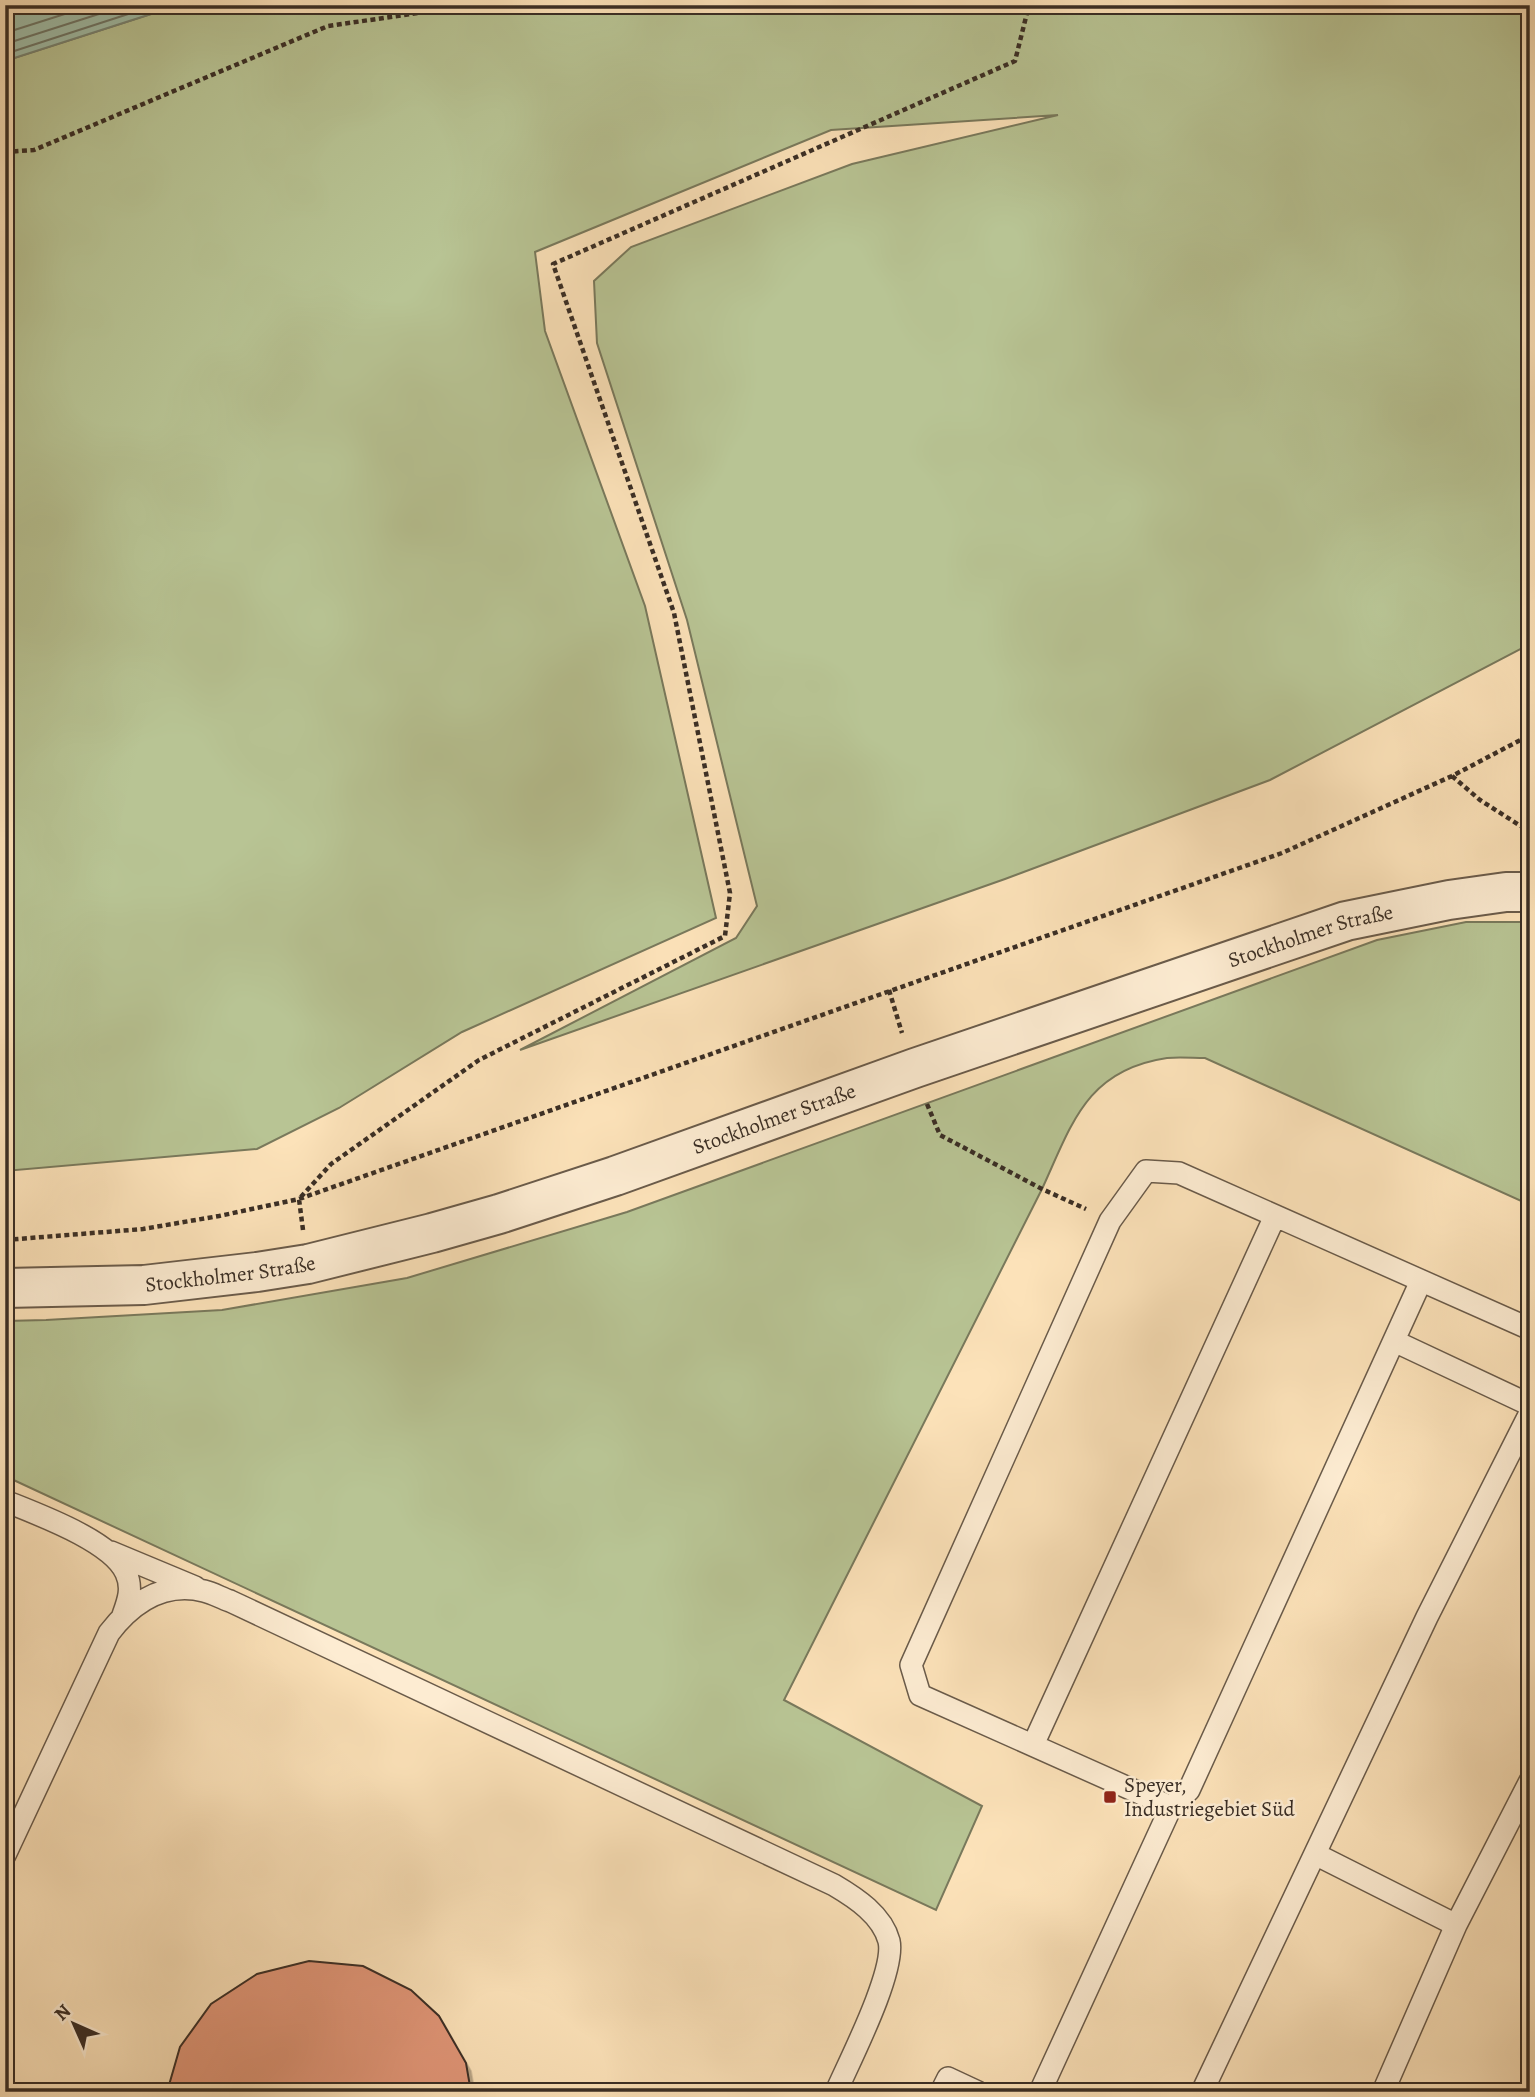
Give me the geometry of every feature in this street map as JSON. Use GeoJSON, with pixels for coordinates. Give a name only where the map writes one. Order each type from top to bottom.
{"type":"FeatureCollection","features":[{"type":"Feature","properties":{"kind":"street","name":"Stockholmer Straße"},"geometry":{"type":"LineString","coordinates":[[5,1288],[144,1285],[308,1264],[432,1233],[558,1196],[915,1068],[1346,921],[1449,900],[1506,892],[1530,892]]}},
{"type":"Feature","properties":{"kind":"lane"},"geometry":{"type":"LineString","coordinates":[[1171,1807],[920,1695],[911,1665],[1110,1221],[1146,1171],[1179,1173],[1530,1329]]}},
{"type":"Feature","properties":{"kind":"lane"},"geometry":{"type":"LineString","coordinates":[[1033,1745],[1275,1216]]}},
{"type":"Feature","properties":{"kind":"lane"},"geometry":{"type":"LineString","coordinates":[[1040,2092],[1171,1807],[1189,1790],[1421,1281]]}},
{"type":"Feature","properties":{"kind":"lane"},"geometry":{"type":"LineString","coordinates":[[1394,1341],[1530,1405]]}},
{"type":"Feature","properties":{"kind":"lane"},"geometry":{"type":"LineString","coordinates":[[1202,2092],[1427,1617],[1530,1413]]}},
{"type":"Feature","properties":{"kind":"lane"},"geometry":{"type":"LineString","coordinates":[[5,1501],[68,1528],[103,1548],[230,1601],[834,1885],[856,1899],[881,1925],[890,1950],[883,1981],[862,2036],[836,2092]]}},
{"type":"Feature","properties":{"kind":"lane"},"geometry":{"type":"LineString","coordinates":[[103,1548],[126,1573],[130,1594],[123,1615]]}},
{"type":"Feature","properties":{"kind":"lane"},"geometry":{"type":"LineString","coordinates":[[5,1855],[109,1633],[137,1603],[156,1594],[178,1589],[204,1591]]}},
{"type":"Feature","properties":{"kind":"lane"},"geometry":{"type":"LineString","coordinates":[[1383,2092],[1456,1925],[1530,1781]]}},
{"type":"Feature","properties":{"kind":"lane"},"geometry":{"type":"LineString","coordinates":[[1315,1854],[1456,1925]]}},
{"type":"Feature","properties":{"kind":"lane"},"geometry":{"type":"LineString","coordinates":[[941,2092],[948,2078],[978,2092]]}},
{"type":"Feature","properties":{"kind":"path"},"geometry":{"type":"LineString","coordinates":[[5,152],[34,150],[328,26],[474,5]]}},
{"type":"Feature","properties":{"kind":"path"},"geometry":{"type":"LineString","coordinates":[[299,1199],[331,1164],[479,1060],[725,936],[730,893],[674,612],[553,264],[1015,61],[1029,5]]}},
{"type":"Feature","properties":{"kind":"path"},"geometry":{"type":"LineString","coordinates":[[5,1240],[143,1229],[299,1199],[1282,853],[1451,776],[1530,735]]}},
{"type":"Feature","properties":{"kind":"path"},"geometry":{"type":"LineString","coordinates":[[1451,776],[1480,800],[1530,832]]}},
{"type":"Feature","properties":{"kind":"path"},"geometry":{"type":"LineString","coordinates":[[889,990],[900,1028]]}},
{"type":"Feature","properties":{"kind":"path"},"geometry":{"type":"LineString","coordinates":[[928,1107],[940,1135],[1042,1189],[1110,1221]]}},
{"type":"Feature","properties":{"kind":"path"},"geometry":{"type":"LineString","coordinates":[[299,1199],[308,1264]]}},
{"type":"Feature","properties":{"kind":"shaded area"},"geometry":{"type":"Polygon","coordinates":[[[179,5],[1530,5],[1530,644],[1270,780],[1005,879],[520,1050],[736,938],[757,906],[687,620],[597,343],[594,281],[631,247],[852,164],[1058,115],[831,130],[535,252],[545,331],[645,606],[716,918],[462,1032],[339,1108],[257,1149],[5,1171],[5,61],[179,5]]]}},
{"type":"Feature","properties":{"kind":"shaded area"},"geometry":{"type":"Polygon","coordinates":[[[1466,922],[1530,922],[1530,1205],[1205,1058],[1167,1058],[1140,1064],[1118,1074],[1085,1104],[1073,1122],[1042,1189],[784,1700],[982,1806],[936,1910],[5,1476],[5,1321],[222,1310],[407,1278],[627,1212],[1377,940],[1466,922]]]}},
{"type":"Feature","properties":{"kind":"water"},"geometry":{"type":"Polygon","coordinates":[[[5,5],[179,5],[5,61],[5,5]]]}},
{"type":"Feature","properties":{"kind":"building"},"geometry":{"type":"Polygon","coordinates":[[[309,1961],[363,1966],[411,1990],[439,2016],[466,2063],[471,2092],[167,2092],[180,2047],[211,2004],[257,1974],[309,1961]]]}},
{"type":"Feature","properties":{"kind":"place","name":"Speyer, Industriegebiet Süd"},"geometry":{"type":"Point","coordinates":[1110,1797]}}]}
